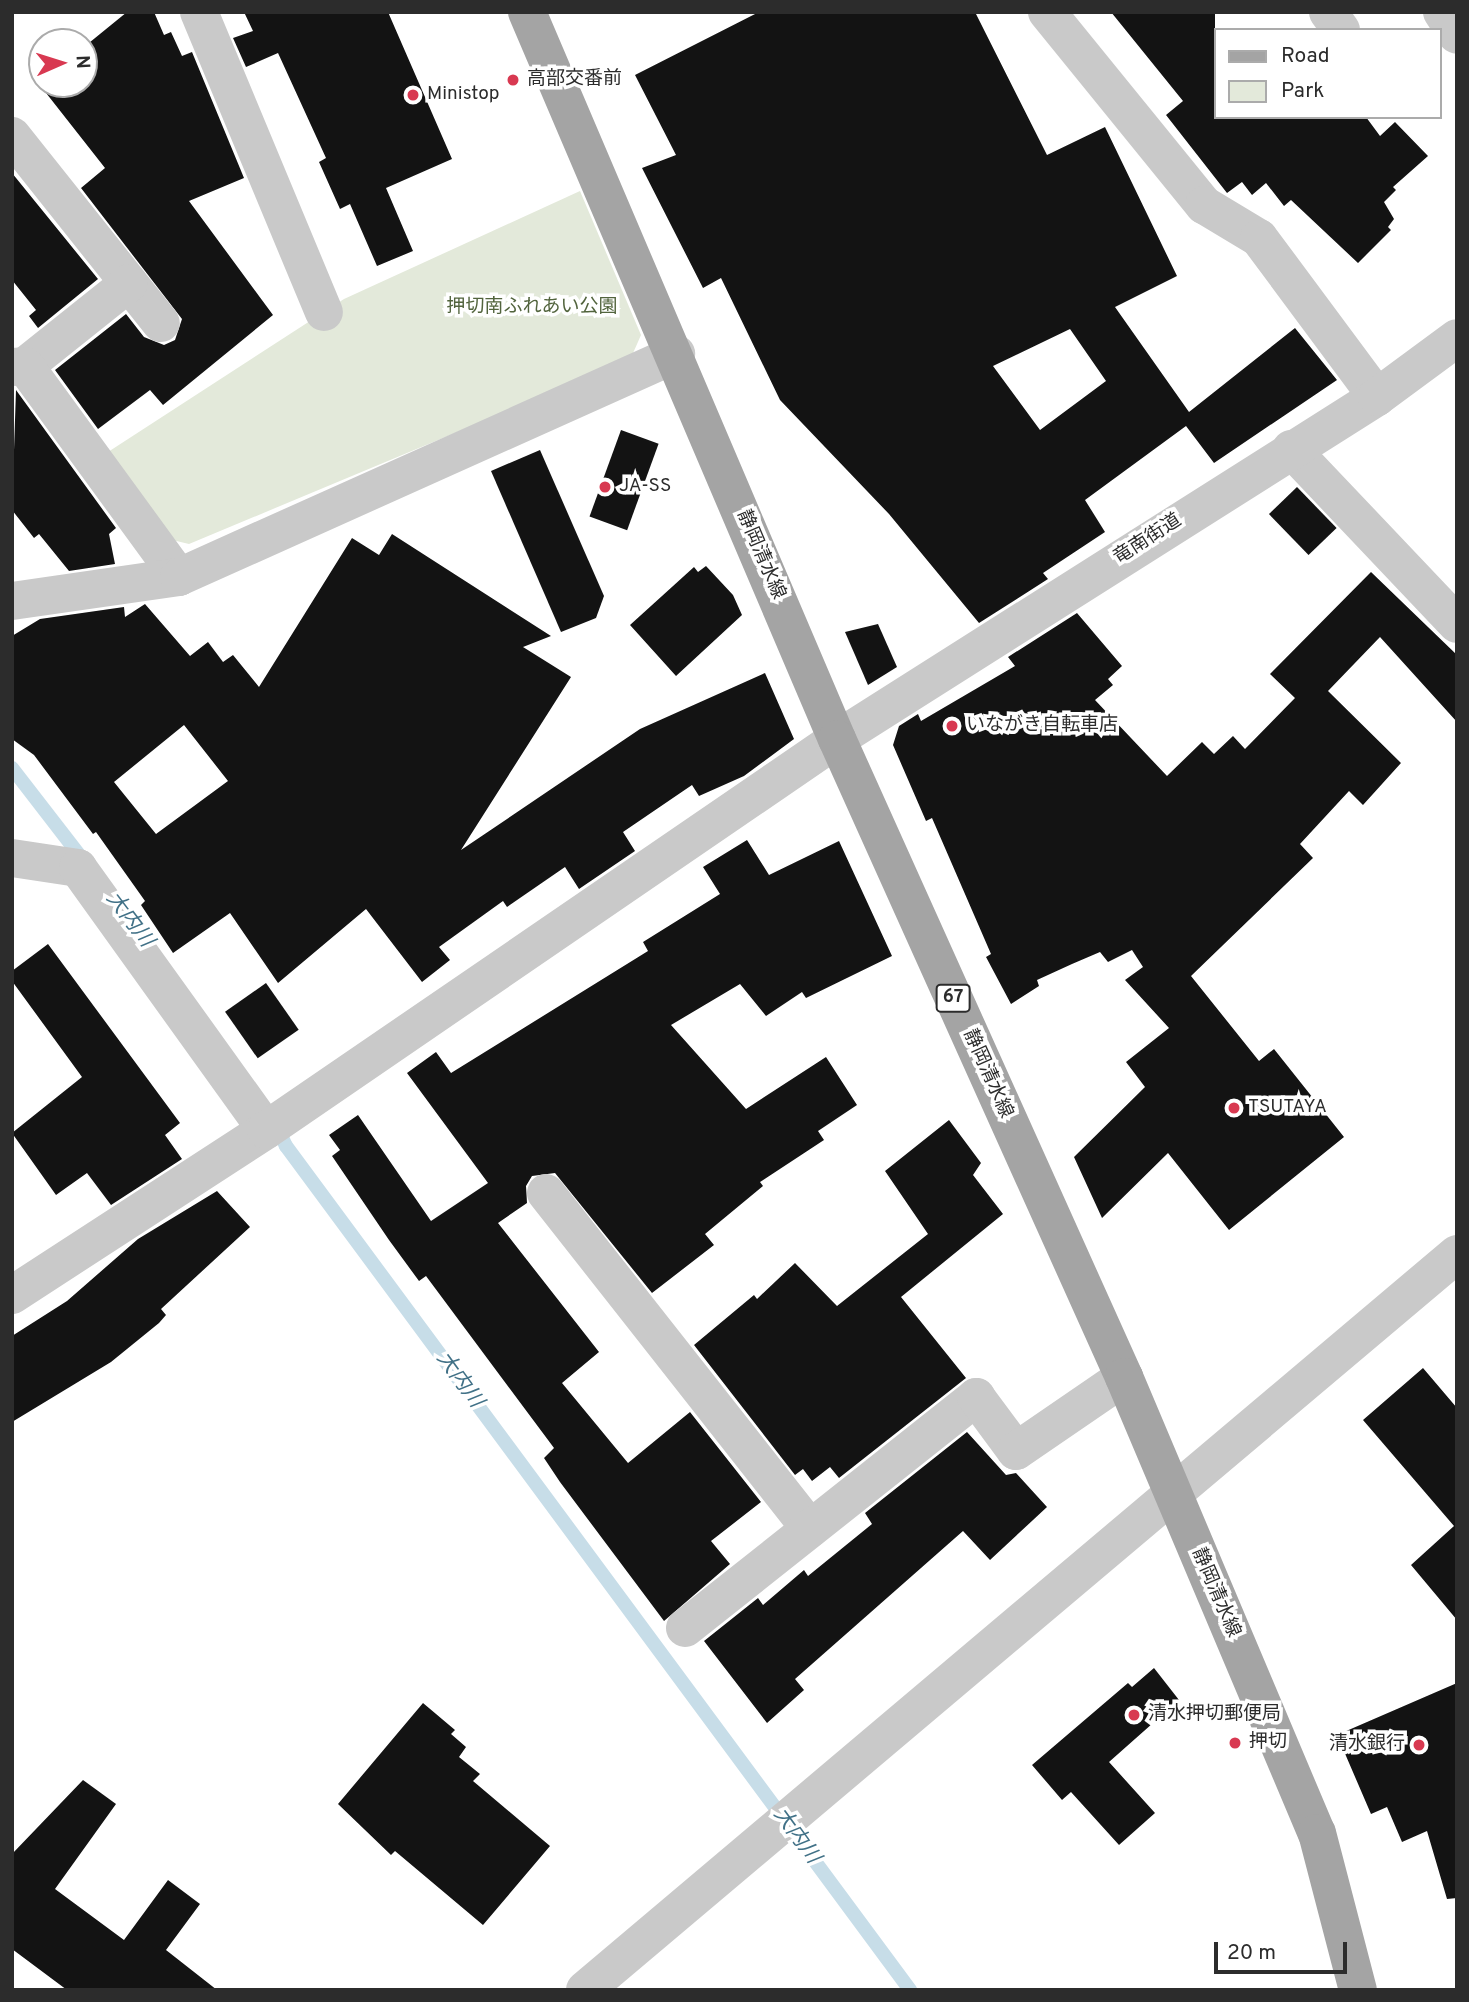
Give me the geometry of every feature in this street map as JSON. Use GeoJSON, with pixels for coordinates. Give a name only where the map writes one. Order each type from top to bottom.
{"type":"FeatureCollection","features":[{"type":"Feature","properties":{"kind":"main road","name":"静岡清水線"},"geometry":{"type":"LineString","coordinates":[[527,12],[676,354],[836,738],[1124,1377],[1317,1833],[1358,1990]]}},
{"type":"Feature","properties":{"kind":"street"},"geometry":{"type":"LineString","coordinates":[[199,12],[324,312]]}},
{"type":"Feature","properties":{"kind":"street"},"geometry":{"type":"LineString","coordinates":[[1047,12],[1204,205],[1259,238],[1377,397]]}},
{"type":"Feature","properties":{"kind":"street"},"geometry":{"type":"LineString","coordinates":[[1328,12],[1340,28]]}},
{"type":"Feature","properties":{"kind":"street"},"geometry":{"type":"LineString","coordinates":[[1442,12],[1457,35]]}},
{"type":"Feature","properties":{"kind":"street"},"geometry":{"type":"LineString","coordinates":[[12,136],[160,323]]}},
{"type":"Feature","properties":{"kind":"street"},"geometry":{"type":"LineString","coordinates":[[129,283],[19,367],[179,577]]}},
{"type":"Feature","properties":{"kind":"street","name":"竜南街道"},"geometry":{"type":"LineString","coordinates":[[16,1285],[266,1130],[836,738],[1377,397],[1457,338]]}},
{"type":"Feature","properties":{"kind":"street"},"geometry":{"type":"LineString","coordinates":[[12,601],[179,577],[676,354]]}},
{"type":"Feature","properties":{"kind":"street"},"geometry":{"type":"LineString","coordinates":[[1291,449],[1457,624]]}},
{"type":"Feature","properties":{"kind":"street"},"geometry":{"type":"LineString","coordinates":[[12,858],[78,868],[266,1130]]}},
{"type":"Feature","properties":{"kind":"street"},"geometry":{"type":"LineString","coordinates":[[546,1194],[810,1529]]}},
{"type":"Feature","properties":{"kind":"street"},"geometry":{"type":"LineString","coordinates":[[585,1990],[1457,1254]]}},
{"type":"Feature","properties":{"kind":"street"},"geometry":{"type":"LineString","coordinates":[[685,1628],[976,1397],[1016,1451],[1124,1377]]}},
{"type":"Feature","properties":{"kind":"green space","name":"押切南ふれあい公園"},"geometry":{"type":"Polygon","coordinates":[[[580,191],[641,335],[630,360],[189,544],[164,538],[108,452],[344,299],[580,191]]]}},
{"type":"Feature","properties":{"kind":"building"},"geometry":{"type":"Polygon","coordinates":[[[127,12],[154,12],[164,35],[171,32],[182,56],[192,52],[244,178],[189,201],[273,315],[163,405],[150,390],[98,429],[55,370],[126,314],[144,337],[164,345],[175,340],[182,319],[81,188],[105,168],[50,98],[98,98],[98,36],[127,12]]]}},
{"type":"Feature","properties":{"kind":"building"},"geometry":{"type":"Polygon","coordinates":[[[244,12],[388,12],[452,159],[386,188],[413,251],[377,266],[350,204],[340,209],[319,162],[326,158],[278,53],[246,67],[233,38],[253,31],[244,12]]]}},
{"type":"Feature","properties":{"kind":"building"},"geometry":{"type":"Polygon","coordinates":[[[759,12],[975,12],[1047,155],[1105,127],[1177,276],[1115,307],[1189,412],[1295,328],[1337,380],[1214,463],[1186,426],[1085,500],[1105,532],[1043,573],[1048,579],[979,623],[889,514],[780,400],[721,278],[703,288],[642,168],[676,155],[635,75],[759,12]],[[1070,329],[993,366],[1040,430],[1106,381],[1070,329]]]}},
{"type":"Feature","properties":{"kind":"building"},"geometry":{"type":"Polygon","coordinates":[[[1111,12],[1215,12],[1214,119],[1367,119],[1380,136],[1395,122],[1428,156],[1393,187],[1396,190],[1384,202],[1394,219],[1388,227],[1391,230],[1358,263],[1291,200],[1284,206],[1266,183],[1252,195],[1242,182],[1227,193],[1166,115],[1183,101],[1111,12]]]}},
{"type":"Feature","properties":{"kind":"building"},"geometry":{"type":"Polygon","coordinates":[[[12,173],[98,279],[38,328],[29,316],[36,310],[12,280],[12,173]]]}},
{"type":"Feature","properties":{"kind":"building"},"geometry":{"type":"Polygon","coordinates":[[[16,390],[116,528],[109,534],[115,564],[69,571],[39,534],[34,538],[12,510],[16,390]]]}},
{"type":"Feature","properties":{"kind":"building"},"geometry":{"type":"Polygon","coordinates":[[[621,430],[659,444],[627,530],[590,516],[621,430]]]}},
{"type":"Feature","properties":{"kind":"building"},"geometry":{"type":"Polygon","coordinates":[[[540,450],[604,596],[596,618],[561,632],[491,471],[540,450]]]}},
{"type":"Feature","properties":{"kind":"building"},"geometry":{"type":"Polygon","coordinates":[[[1297,487],[1337,528],[1309,555],[1269,514],[1297,487]]]}},
{"type":"Feature","properties":{"kind":"building"},"geometry":{"type":"Polygon","coordinates":[[[392,534],[551,636],[523,647],[571,677],[461,850],[640,729],[765,673],[794,739],[744,776],[699,796],[692,785],[623,832],[635,851],[579,889],[565,867],[507,907],[503,901],[439,947],[450,960],[422,982],[366,909],[278,983],[230,913],[173,953],[141,905],[145,901],[96,832],[93,834],[34,755],[12,739],[12,636],[40,619],[124,607],[125,617],[145,604],[190,656],[208,642],[223,662],[233,655],[259,687],[352,538],[379,555],[392,534]],[[184,725],[114,782],[156,834],[228,781],[184,725]]]}},
{"type":"Feature","properties":{"kind":"building"},"geometry":{"type":"Polygon","coordinates":[[[706,566],[733,595],[742,615],[676,676],[630,625],[694,567],[698,572],[706,566]]]}},
{"type":"Feature","properties":{"kind":"building"},"geometry":{"type":"Polygon","coordinates":[[[1371,572],[1457,655],[1457,722],[1380,637],[1328,691],[1401,763],[1363,805],[1349,791],[1300,844],[1313,858],[1191,976],[1259,1061],[1274,1049],[1344,1137],[1229,1230],[1168,1153],[1102,1218],[1074,1157],[1145,1087],[1126,1062],[1169,1028],[1125,980],[1143,967],[1132,950],[1108,962],[1100,952],[1072,964],[1037,980],[1039,986],[1011,1004],[986,957],[991,954],[932,818],[926,821],[893,745],[899,726],[918,714],[921,721],[1015,666],[1008,657],[1077,613],[1122,666],[1108,679],[1113,685],[1095,700],[1167,776],[1202,742],[1214,754],[1233,736],[1245,749],[1295,698],[1270,674],[1371,572]]]}},
{"type":"Feature","properties":{"kind":"building"},"geometry":{"type":"Polygon","coordinates":[[[878,624],[897,667],[868,685],[845,632],[878,624]]]}},
{"type":"Feature","properties":{"kind":"building"},"geometry":{"type":"Polygon","coordinates":[[[747,840],[769,875],[839,841],[892,956],[806,998],[802,992],[766,1016],[740,984],[671,1025],[746,1109],[826,1057],[857,1105],[818,1131],[824,1140],[760,1182],[763,1186],[705,1234],[714,1245],[652,1293],[555,1173],[532,1176],[526,1186],[527,1203],[498,1223],[599,1352],[562,1383],[628,1463],[690,1412],[761,1502],[711,1541],[730,1564],[664,1621],[544,1458],[554,1448],[426,1276],[419,1281],[389,1240],[332,1156],[340,1150],[329,1135],[358,1115],[431,1221],[488,1183],[407,1073],[436,1052],[451,1073],[648,951],[643,942],[720,894],[703,867],[747,840]]]}},
{"type":"Feature","properties":{"kind":"building"},"geometry":{"type":"Polygon","coordinates":[[[48,944],[180,1123],[165,1135],[182,1159],[111,1205],[87,1173],[56,1195],[12,1133],[82,1077],[12,981],[12,971],[48,944]]]}},
{"type":"Feature","properties":{"kind":"building"},"geometry":{"type":"Polygon","coordinates":[[[266,983],[299,1030],[258,1058],[225,1012],[266,983]]]}},
{"type":"Feature","properties":{"kind":"building"},"geometry":{"type":"Polygon","coordinates":[[[949,1120],[981,1163],[973,1175],[1003,1214],[901,1297],[966,1378],[839,1478],[830,1467],[812,1481],[803,1469],[795,1475],[694,1345],[754,1295],[757,1299],[795,1263],[837,1306],[928,1234],[885,1171],[949,1120]]]}},
{"type":"Feature","properties":{"kind":"building"},"geometry":{"type":"Polygon","coordinates":[[[217,1191],[250,1227],[161,1309],[166,1315],[159,1323],[111,1362],[12,1422],[12,1336],[67,1301],[138,1239],[217,1191]]]}},
{"type":"Feature","properties":{"kind":"building"},"geometry":{"type":"Polygon","coordinates":[[[1423,1368],[1457,1408],[1457,1620],[1411,1565],[1454,1526],[1363,1420],[1423,1368]]]}},
{"type":"Feature","properties":{"kind":"building"},"geometry":{"type":"Polygon","coordinates":[[[967,1432],[1006,1475],[1016,1473],[1047,1507],[990,1560],[963,1531],[795,1679],[804,1690],[767,1723],[704,1641],[758,1598],[763,1605],[804,1570],[808,1576],[872,1524],[865,1513],[967,1432]]]}},
{"type":"Feature","properties":{"kind":"building"},"geometry":{"type":"Polygon","coordinates":[[[1154,1668],[1179,1700],[1109,1762],[1155,1813],[1119,1845],[1071,1792],[1062,1800],[1032,1765],[1128,1683],[1132,1687],[1154,1668]]]}},
{"type":"Feature","properties":{"kind":"building"},"geometry":{"type":"Polygon","coordinates":[[[1457,1683],[1457,1898],[1447,1899],[1427,1831],[1402,1842],[1387,1807],[1371,1814],[1337,1735],[1457,1683]]]}},
{"type":"Feature","properties":{"kind":"building"},"geometry":{"type":"Polygon","coordinates":[[[423,1703],[455,1730],[451,1734],[466,1747],[459,1757],[480,1774],[473,1781],[550,1846],[483,1925],[395,1851],[391,1855],[338,1804],[423,1703]]]}},
{"type":"Feature","properties":{"kind":"building"},"geometry":{"type":"Polygon","coordinates":[[[83,1780],[116,1804],[55,1889],[124,1940],[168,1880],[200,1904],[166,1950],[217,1990],[67,1990],[12,1949],[12,1854],[83,1780]]]}},
{"type":"Feature","properties":{"kind":"waterway","name":"大内川"},"geometry":{"type":"LineString","coordinates":[[12,768],[84,861]]}},
{"type":"Feature","properties":{"kind":"waterway","name":"大内川"},"geometry":{"type":"LineString","coordinates":[[277,1126],[286,1146],[910,1990]]}},
{"type":"Feature","properties":{"kind":"place","name":"高部交番前"},"geometry":{"type":"Point","coordinates":[513,80]}},
{"type":"Feature","properties":{"kind":"place","name":"Ministop"},"geometry":{"type":"Point","coordinates":[413,95]}},
{"type":"Feature","properties":{"kind":"place","name":"JA-SS"},"geometry":{"type":"Point","coordinates":[605,487]}},
{"type":"Feature","properties":{"kind":"place","name":"いながき自転車店"},"geometry":{"type":"Point","coordinates":[952,726]}},
{"type":"Feature","properties":{"kind":"place","name":"TSUTAYA"},"geometry":{"type":"Point","coordinates":[1234,1108]}},
{"type":"Feature","properties":{"kind":"place","name":"清水押切郵便局"},"geometry":{"type":"Point","coordinates":[1134,1715]}},
{"type":"Feature","properties":{"kind":"place","name":"押切"},"geometry":{"type":"Point","coordinates":[1235,1743]}},
{"type":"Feature","properties":{"kind":"place","name":"清水銀行"},"geometry":{"type":"Point","coordinates":[1419,1745]}}]}
